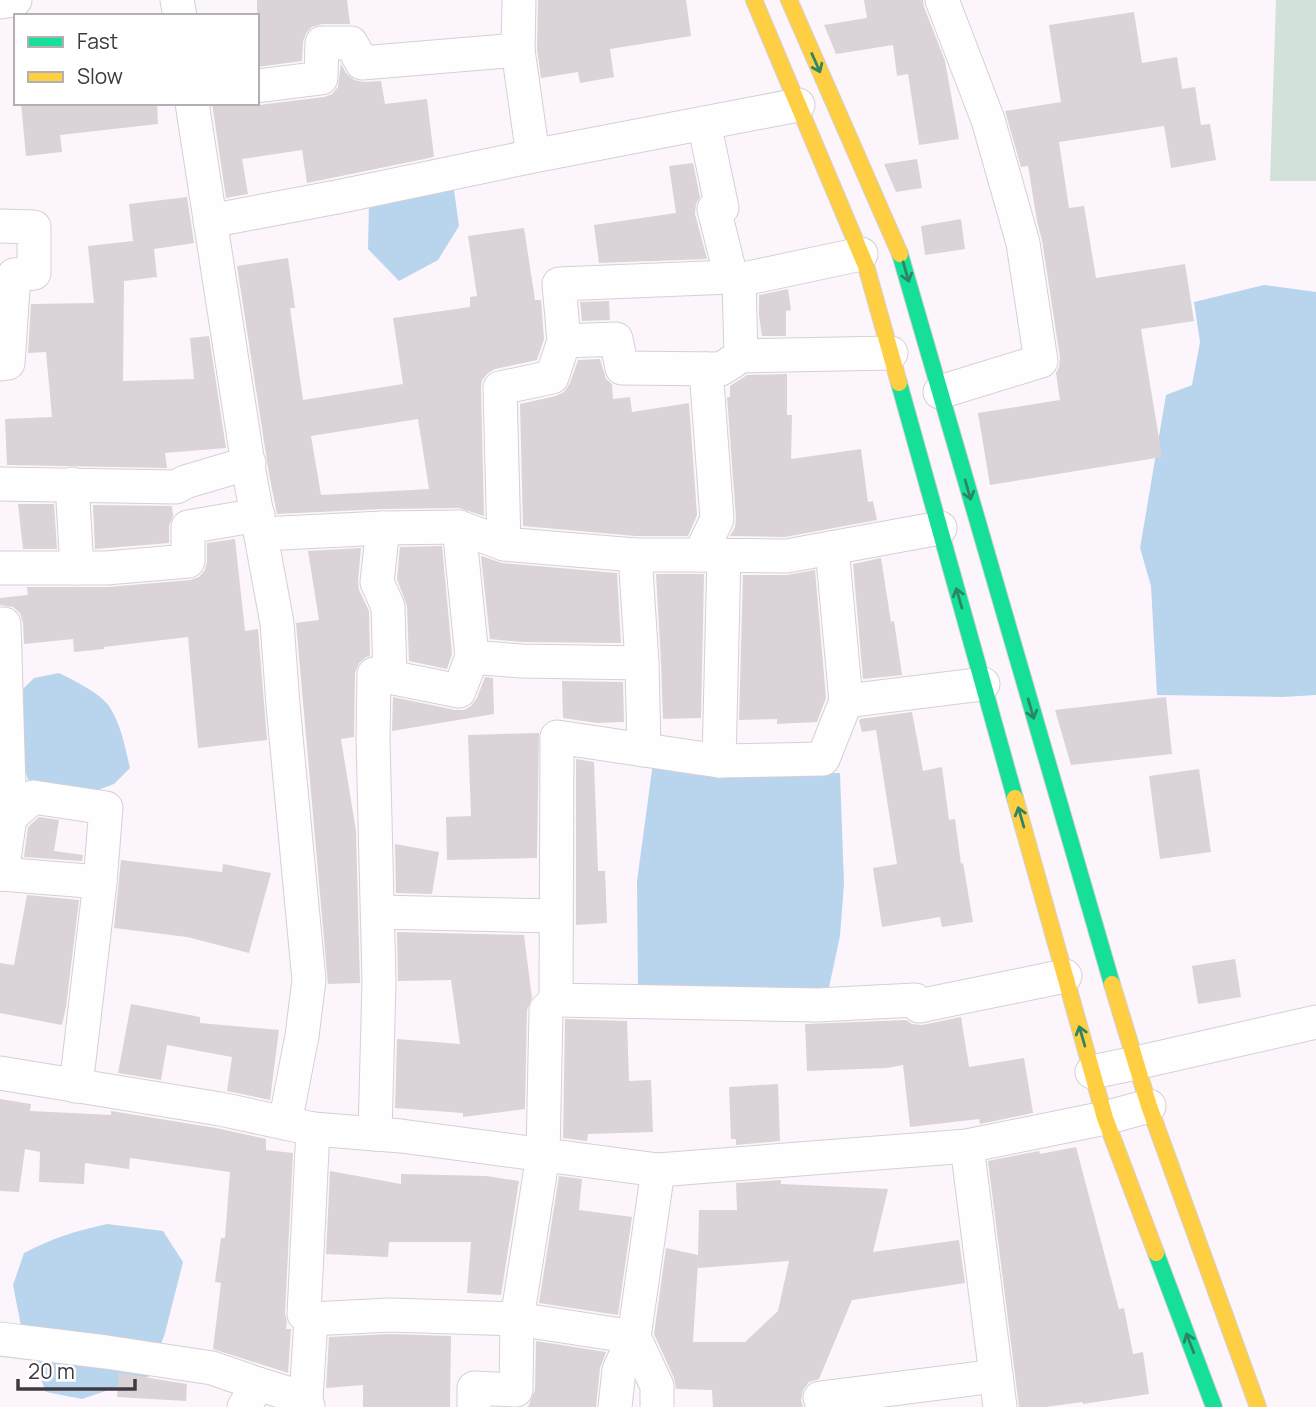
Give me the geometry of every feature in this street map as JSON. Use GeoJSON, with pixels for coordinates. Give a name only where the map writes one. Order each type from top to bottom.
{"type":"FeatureCollection","features":[{"type":"Feature","properties":{"kind":"street"},"geometry":{"type":"LineString","coordinates":[[0,2],[15,0]]}},
{"type":"Feature","properties":{"kind":"street"},"geometry":{"type":"LineString","coordinates":[[519,0],[518,50],[533,156]]}},
{"type":"Feature","properties":{"kind":"street"},"geometry":{"type":"LineString","coordinates":[[754,0],[861,254],[1105,1118],[1214,1407]]}},
{"type":"Feature","properties":{"kind":"street"},"geometry":{"type":"LineString","coordinates":[[789,0],[901,257],[1149,1106],[1258,1407]]}},
{"type":"Feature","properties":{"kind":"street"},"geometry":{"type":"LineString","coordinates":[[940,392],[1041,361],[1023,243],[988,120],[942,0]]}},
{"type":"Feature","properties":{"kind":"street"},"geometry":{"type":"LineString","coordinates":[[259,86],[321,78],[322,43],[351,43],[362,63],[518,50]]}},
{"type":"Feature","properties":{"kind":"street"},"geometry":{"type":"LineString","coordinates":[[192,105],[277,623],[282,705],[309,980],[302,1036],[299,1126],[304,1314],[311,1319],[390,1315],[517,1319],[634,1337]]}},
{"type":"Feature","properties":{"kind":"street"},"geometry":{"type":"LineString","coordinates":[[210,221],[798,105]]}},
{"type":"Feature","properties":{"kind":"street"},"geometry":{"type":"LineString","coordinates":[[704,123],[722,208],[714,209],[735,279],[741,356]]}},
{"type":"Feature","properties":{"kind":"street"},"geometry":{"type":"LineString","coordinates":[[0,226],[34,227],[34,273],[14,275],[8,363],[0,363]]}},
{"type":"Feature","properties":{"kind":"street"},"geometry":{"type":"LineString","coordinates":[[504,544],[500,388],[552,377],[564,341],[559,284],[735,279],[861,254]]}},
{"type":"Feature","properties":{"kind":"street"},"geometry":{"type":"LineString","coordinates":[[564,341],[616,339],[622,368],[720,369],[741,356],[891,353]]}},
{"type":"Feature","properties":{"kind":"street"},"geometry":{"type":"LineString","coordinates":[[706,369],[717,519],[712,555],[719,761]]}},
{"type":"Feature","properties":{"kind":"street"},"geometry":{"type":"LineString","coordinates":[[0,484],[176,487],[249,463]]}},
{"type":"Feature","properties":{"kind":"street"},"geometry":{"type":"LineString","coordinates":[[72,484],[77,568]]}},
{"type":"Feature","properties":{"kind":"street"},"geometry":{"type":"LineString","coordinates":[[0,568],[106,568],[188,561],[188,527],[259,524],[383,528],[459,527],[504,544],[635,555],[788,556],[940,528]]}},
{"type":"Feature","properties":{"kind":"street"},"geometry":{"type":"LineString","coordinates":[[375,1134],[379,982],[374,674],[459,691],[472,657],[459,527]]}},
{"type":"Feature","properties":{"kind":"street"},"geometry":{"type":"LineString","coordinates":[[383,528],[377,582],[388,607],[390,677]]}},
{"type":"Feature","properties":{"kind":"street"},"geometry":{"type":"LineString","coordinates":[[474,1407],[474,1388],[516,1390],[517,1319],[543,1155],[546,1010],[556,1000],[557,737],[719,761],[823,759],[846,701],[832,548]]}},
{"type":"Feature","properties":{"kind":"street"},"geometry":{"type":"LineString","coordinates":[[635,555],[644,750]]}},
{"type":"Feature","properties":{"kind":"street"},"geometry":{"type":"LineString","coordinates":[[0,624],[4,624],[5,817],[1,874],[100,882]]}},
{"type":"Feature","properties":{"kind":"street"},"geometry":{"type":"LineString","coordinates":[[472,657],[521,661],[642,663]]}},
{"type":"Feature","properties":{"kind":"street"},"geometry":{"type":"LineString","coordinates":[[846,701],[984,684]]}},
{"type":"Feature","properties":{"kind":"street"},"geometry":{"type":"LineString","coordinates":[[5,817],[33,797],[106,808],[76,1086]]}},
{"type":"Feature","properties":{"kind":"street"},"geometry":{"type":"LineString","coordinates":[[378,912],[556,916]]}},
{"type":"Feature","properties":{"kind":"street"},"geometry":{"type":"LineString","coordinates":[[556,1000],[817,1005],[915,1000],[919,1006],[1065,976]]}},
{"type":"Feature","properties":{"kind":"street"},"geometry":{"type":"LineString","coordinates":[[1092,1072],[1316,1022]]}},
{"type":"Feature","properties":{"kind":"street"},"geometry":{"type":"LineString","coordinates":[[0,1073],[220,1109],[299,1126],[401,1136],[658,1170],[967,1146],[1105,1118],[1149,1106]]}},
{"type":"Feature","properties":{"kind":"street"},"geometry":{"type":"LineString","coordinates":[[820,1398],[998,1392],[967,1146]]}},
{"type":"Feature","properties":{"kind":"street"},"geometry":{"type":"LineString","coordinates":[[615,1407],[618,1370],[634,1337],[658,1170]]}},
{"type":"Feature","properties":{"kind":"street"},"geometry":{"type":"LineString","coordinates":[[0,1339],[212,1368],[251,1396],[307,1403],[311,1319]]}},
{"type":"Feature","properties":{"kind":"street"},"geometry":{"type":"LineString","coordinates":[[634,1337],[657,1387],[657,1407]]}},
{"type":"Feature","properties":{"kind":"shaded area"},"geometry":{"type":"Polygon","coordinates":[[[1276,0],[1316,0],[1316,181],[1270,181],[1276,0]]]}},
{"type":"Feature","properties":{"kind":"water"},"geometry":{"type":"Polygon","coordinates":[[[453,183],[459,226],[438,260],[399,281],[368,249],[369,201],[453,183]]]}},
{"type":"Feature","properties":{"kind":"water"},"geometry":{"type":"Polygon","coordinates":[[[1264,285],[1316,292],[1316,695],[1157,695],[1151,586],[1140,548],[1166,395],[1192,385],[1200,342],[1194,302],[1264,285]]]}},
{"type":"Feature","properties":{"kind":"water"},"geometry":{"type":"Polygon","coordinates":[[[59,673],[105,701],[117,720],[124,744],[130,768],[114,784],[90,793],[30,784],[25,771],[23,689],[34,678],[59,673]]]}},
{"type":"Feature","properties":{"kind":"water"},"geometry":{"type":"Polygon","coordinates":[[[653,763],[766,774],[840,773],[844,884],[840,936],[827,997],[638,993],[637,881],[653,763]]]}},
{"type":"Feature","properties":{"kind":"water"},"geometry":{"type":"Polygon","coordinates":[[[107,1224],[163,1231],[183,1262],[165,1333],[150,1376],[82,1399],[46,1392],[22,1331],[13,1285],[24,1253],[64,1236],[107,1224]]]}},
{"type":"Feature","properties":{"kind":"building"},"geometry":{"type":"Polygon","coordinates":[[[257,0],[347,0],[350,24],[322,24],[312,27],[303,42],[302,61],[259,67],[257,0]]]}},
{"type":"Feature","properties":{"kind":"building"},"geometry":{"type":"Polygon","coordinates":[[[538,0],[686,0],[691,36],[610,49],[614,77],[580,83],[578,72],[541,78],[537,49],[538,0]]]}},
{"type":"Feature","properties":{"kind":"building"},"geometry":{"type":"Polygon","coordinates":[[[864,0],[923,0],[945,61],[959,139],[919,145],[908,74],[897,76],[893,45],[836,54],[824,25],[867,18],[864,0]]]}},
{"type":"Feature","properties":{"kind":"building"},"geometry":{"type":"Polygon","coordinates":[[[1134,12],[1142,63],[1177,57],[1182,89],[1195,87],[1201,125],[1210,124],[1216,160],[1171,168],[1164,126],[1059,142],[1069,208],[1084,206],[1096,278],[1185,264],[1194,321],[1141,329],[1162,457],[990,485],[978,413],[1060,400],[1056,373],[1060,358],[1028,166],[1021,167],[1005,111],[1061,102],[1049,25],[1134,12]]]}},
{"type":"Feature","properties":{"kind":"building"},"geometry":{"type":"Polygon","coordinates":[[[341,64],[354,80],[381,81],[385,104],[427,99],[434,157],[307,183],[302,150],[242,159],[248,194],[226,198],[212,105],[259,105],[324,97],[332,94],[338,87],[341,64]]]}},
{"type":"Feature","properties":{"kind":"building"},"geometry":{"type":"Polygon","coordinates":[[[21,105],[157,105],[158,124],[60,135],[62,152],[26,156],[21,105]]]}},
{"type":"Feature","properties":{"kind":"building"},"geometry":{"type":"Polygon","coordinates":[[[917,159],[922,188],[896,192],[884,164],[917,159]]]}},
{"type":"Feature","properties":{"kind":"building"},"geometry":{"type":"Polygon","coordinates":[[[693,163],[700,197],[695,214],[707,259],[599,263],[594,225],[676,213],[669,166],[693,163]]]}},
{"type":"Feature","properties":{"kind":"building"},"geometry":{"type":"Polygon","coordinates":[[[187,197],[194,243],[154,249],[157,277],[124,281],[123,381],[194,379],[190,338],[209,336],[226,448],[165,453],[167,468],[7,465],[5,419],[52,417],[46,352],[28,353],[31,304],[94,303],[88,246],[133,241],[129,204],[187,197]]]}},
{"type":"Feature","properties":{"kind":"building"},"geometry":{"type":"Polygon","coordinates":[[[961,219],[965,249],[925,255],[921,226],[961,219]]]}},
{"type":"Feature","properties":{"kind":"building"},"geometry":{"type":"Polygon","coordinates":[[[524,228],[535,300],[541,300],[544,339],[537,360],[495,369],[482,380],[484,516],[459,508],[277,514],[237,266],[288,258],[295,308],[290,308],[303,400],[403,384],[393,318],[470,307],[470,297],[477,296],[468,236],[524,228]],[[418,419],[311,436],[321,495],[429,489],[418,419]]]}},
{"type":"Feature","properties":{"kind":"building"},"geometry":{"type":"Polygon","coordinates":[[[788,289],[791,310],[786,311],[786,336],[762,336],[759,295],[788,289]]]}},
{"type":"Feature","properties":{"kind":"building"},"geometry":{"type":"Polygon","coordinates":[[[609,301],[610,320],[582,321],[580,302],[609,301]]]}},
{"type":"Feature","properties":{"kind":"building"},"geometry":{"type":"Polygon","coordinates":[[[600,359],[606,379],[612,384],[613,399],[630,397],[632,412],[689,403],[697,515],[688,536],[636,536],[523,526],[520,404],[564,392],[578,360],[600,359]]]}},
{"type":"Feature","properties":{"kind":"building"},"geometry":{"type":"Polygon","coordinates":[[[787,374],[787,415],[792,415],[791,459],[861,449],[868,502],[873,501],[877,520],[785,537],[730,536],[736,518],[727,397],[730,397],[730,386],[747,375],[787,374]]]}},
{"type":"Feature","properties":{"kind":"building"},"geometry":{"type":"Polygon","coordinates":[[[18,504],[54,504],[57,549],[23,549],[18,504]]]}},
{"type":"Feature","properties":{"kind":"building"},"geometry":{"type":"Polygon","coordinates":[[[93,505],[172,506],[169,543],[95,549],[93,505]]]}},
{"type":"Feature","properties":{"kind":"building"},"geometry":{"type":"Polygon","coordinates":[[[235,539],[245,631],[258,629],[267,740],[198,748],[188,637],[74,652],[73,639],[24,644],[20,613],[13,607],[0,605],[0,598],[28,595],[27,587],[108,587],[190,580],[199,577],[205,570],[207,543],[235,539]]]}},
{"type":"Feature","properties":{"kind":"building"},"geometry":{"type":"Polygon","coordinates":[[[442,546],[452,654],[447,669],[409,661],[407,606],[397,579],[400,547],[442,546]]]}},
{"type":"Feature","properties":{"kind":"building"},"geometry":{"type":"Polygon","coordinates":[[[361,548],[358,581],[359,590],[369,611],[370,656],[359,663],[355,673],[354,737],[341,739],[356,831],[360,983],[328,984],[296,623],[319,620],[308,551],[361,548]]]}},
{"type":"Feature","properties":{"kind":"building"},"geometry":{"type":"Polygon","coordinates":[[[481,556],[502,563],[617,573],[621,643],[490,639],[481,556]]]}},
{"type":"Feature","properties":{"kind":"building"},"geometry":{"type":"Polygon","coordinates":[[[881,558],[902,675],[863,679],[853,564],[881,558]]]}},
{"type":"Feature","properties":{"kind":"building"},"geometry":{"type":"Polygon","coordinates":[[[815,570],[826,698],[817,722],[777,724],[777,719],[739,720],[743,575],[787,575],[815,570]]]}},
{"type":"Feature","properties":{"kind":"building"},"geometry":{"type":"Polygon","coordinates":[[[656,574],[704,574],[701,718],[663,719],[656,574]]]}},
{"type":"Feature","properties":{"kind":"building"},"geometry":{"type":"Polygon","coordinates":[[[485,677],[493,678],[494,714],[392,731],[393,697],[464,710],[477,698],[485,677]]]}},
{"type":"Feature","properties":{"kind":"building"},"geometry":{"type":"Polygon","coordinates":[[[562,681],[623,682],[624,722],[597,723],[563,718],[562,681]]]}},
{"type":"Feature","properties":{"kind":"building"},"geometry":{"type":"Polygon","coordinates":[[[1166,697],[1172,754],[1071,765],[1055,710],[1166,697]]]}},
{"type":"Feature","properties":{"kind":"building"},"geometry":{"type":"Polygon","coordinates":[[[912,712],[923,771],[942,767],[949,820],[955,819],[973,922],[942,927],[940,917],[882,927],[873,868],[897,864],[876,730],[862,732],[859,721],[912,712]]]}},
{"type":"Feature","properties":{"kind":"building"},"geometry":{"type":"Polygon","coordinates":[[[539,733],[537,858],[447,860],[446,817],[471,816],[468,735],[539,733]]]}},
{"type":"Feature","properties":{"kind":"building"},"geometry":{"type":"Polygon","coordinates":[[[576,759],[594,762],[598,871],[605,871],[607,923],[576,925],[576,759]]]}},
{"type":"Feature","properties":{"kind":"building"},"geometry":{"type":"Polygon","coordinates":[[[1199,769],[1211,852],[1160,859],[1149,776],[1199,769]]]}},
{"type":"Feature","properties":{"kind":"building"},"geometry":{"type":"Polygon","coordinates":[[[39,817],[59,820],[54,851],[83,855],[82,861],[24,857],[28,827],[39,817]]]}},
{"type":"Feature","properties":{"kind":"building"},"geometry":{"type":"Polygon","coordinates":[[[395,844],[439,852],[432,894],[396,893],[395,844]]]}},
{"type":"Feature","properties":{"kind":"building"},"geometry":{"type":"Polygon","coordinates":[[[121,860],[222,872],[223,864],[271,873],[249,953],[187,937],[114,928],[121,860]]]}},
{"type":"Feature","properties":{"kind":"building"},"geometry":{"type":"Polygon","coordinates":[[[27,895],[79,900],[62,1025],[0,1013],[0,963],[14,965],[27,895]]]}},
{"type":"Feature","properties":{"kind":"building"},"geometry":{"type":"Polygon","coordinates":[[[397,932],[524,935],[532,998],[527,1010],[525,1109],[463,1117],[463,1113],[395,1108],[397,1039],[460,1044],[451,980],[398,981],[397,932]]]}},
{"type":"Feature","properties":{"kind":"building"},"geometry":{"type":"Polygon","coordinates":[[[1235,959],[1241,997],[1198,1004],[1192,966],[1235,959]]]}},
{"type":"Feature","properties":{"kind":"building"},"geometry":{"type":"Polygon","coordinates":[[[131,1004],[200,1017],[200,1023],[279,1030],[270,1100],[227,1091],[232,1057],[167,1045],[161,1080],[118,1073],[131,1004]]]}},
{"type":"Feature","properties":{"kind":"building"},"geometry":{"type":"Polygon","coordinates":[[[961,1017],[969,1067],[1024,1058],[1033,1113],[980,1124],[979,1119],[910,1127],[903,1065],[807,1071],[805,1024],[906,1020],[922,1025],[961,1017]]]}},
{"type":"Feature","properties":{"kind":"building"},"geometry":{"type":"Polygon","coordinates":[[[565,1019],[627,1021],[629,1081],[651,1080],[653,1132],[588,1134],[587,1141],[563,1138],[565,1019]]]}},
{"type":"Feature","properties":{"kind":"building"},"geometry":{"type":"Polygon","coordinates":[[[778,1084],[780,1141],[736,1145],[736,1139],[731,1139],[729,1087],[778,1084]]]}},
{"type":"Feature","properties":{"kind":"building"},"geometry":{"type":"Polygon","coordinates":[[[0,1099],[31,1104],[30,1111],[111,1115],[111,1111],[216,1128],[266,1139],[266,1150],[293,1153],[285,1313],[286,1329],[291,1329],[288,1373],[213,1349],[221,1283],[215,1282],[221,1238],[225,1238],[230,1172],[130,1158],[129,1169],[85,1163],[84,1184],[39,1182],[40,1152],[25,1149],[19,1192],[0,1191],[0,1099]]]}},
{"type":"Feature","properties":{"kind":"building"},"geometry":{"type":"Polygon","coordinates":[[[1076,1147],[1119,1309],[1124,1308],[1133,1354],[1143,1352],[1149,1394],[1083,1404],[1019,1407],[988,1161],[1076,1147]]]}},
{"type":"Feature","properties":{"kind":"building"},"geometry":{"type":"Polygon","coordinates":[[[330,1171],[401,1184],[401,1174],[486,1176],[519,1181],[501,1295],[467,1293],[471,1242],[389,1242],[388,1257],[326,1254],[330,1171]]]}},
{"type":"Feature","properties":{"kind":"building"},"geometry":{"type":"Polygon","coordinates":[[[559,1176],[582,1179],[579,1210],[632,1217],[618,1315],[539,1303],[559,1176]]]}},
{"type":"Feature","properties":{"kind":"building"},"geometry":{"type":"Polygon","coordinates":[[[781,1180],[781,1184],[888,1189],[873,1252],[959,1240],[965,1283],[852,1300],[819,1379],[809,1382],[803,1390],[803,1407],[713,1407],[712,1390],[676,1389],[674,1378],[654,1334],[666,1248],[698,1255],[699,1210],[737,1210],[736,1183],[781,1180]],[[789,1261],[698,1268],[698,1263],[693,1342],[745,1342],[778,1311],[789,1261]]]}},
{"type":"Feature","properties":{"kind":"building"},"geometry":{"type":"Polygon","coordinates":[[[390,1334],[451,1336],[450,1407],[363,1407],[363,1385],[326,1388],[329,1337],[390,1334]]]}},
{"type":"Feature","properties":{"kind":"building"},"geometry":{"type":"Polygon","coordinates":[[[536,1341],[606,1352],[600,1368],[596,1407],[528,1407],[535,1390],[536,1341]]]}},
{"type":"Feature","properties":{"kind":"building"},"geometry":{"type":"Polygon","coordinates":[[[119,1373],[187,1384],[186,1401],[117,1397],[119,1373]]]}},
{"type":"Feature","properties":{"kind":"traffic: fast"},"geometry":{"type":"LineString","coordinates":[[900,254],[1112,984]]}},
{"type":"Feature","properties":{"kind":"traffic: fast"},"geometry":{"type":"LineString","coordinates":[[899,383],[1015,798]]}},
{"type":"Feature","properties":{"kind":"traffic: fast"},"geometry":{"type":"LineString","coordinates":[[1156,1253],[1214,1407]]}},
{"type":"Feature","properties":{"kind":"traffic: slow"},"geometry":{"type":"LineString","coordinates":[[754,0],[866,266],[899,383]]}},
{"type":"Feature","properties":{"kind":"traffic: slow"},"geometry":{"type":"LineString","coordinates":[[789,0],[900,254]]}},
{"type":"Feature","properties":{"kind":"traffic: slow"},"geometry":{"type":"LineString","coordinates":[[1015,798],[1105,1118],[1156,1253]]}},
{"type":"Feature","properties":{"kind":"traffic: slow"},"geometry":{"type":"LineString","coordinates":[[1112,984],[1149,1106],[1258,1407]]}}]}
